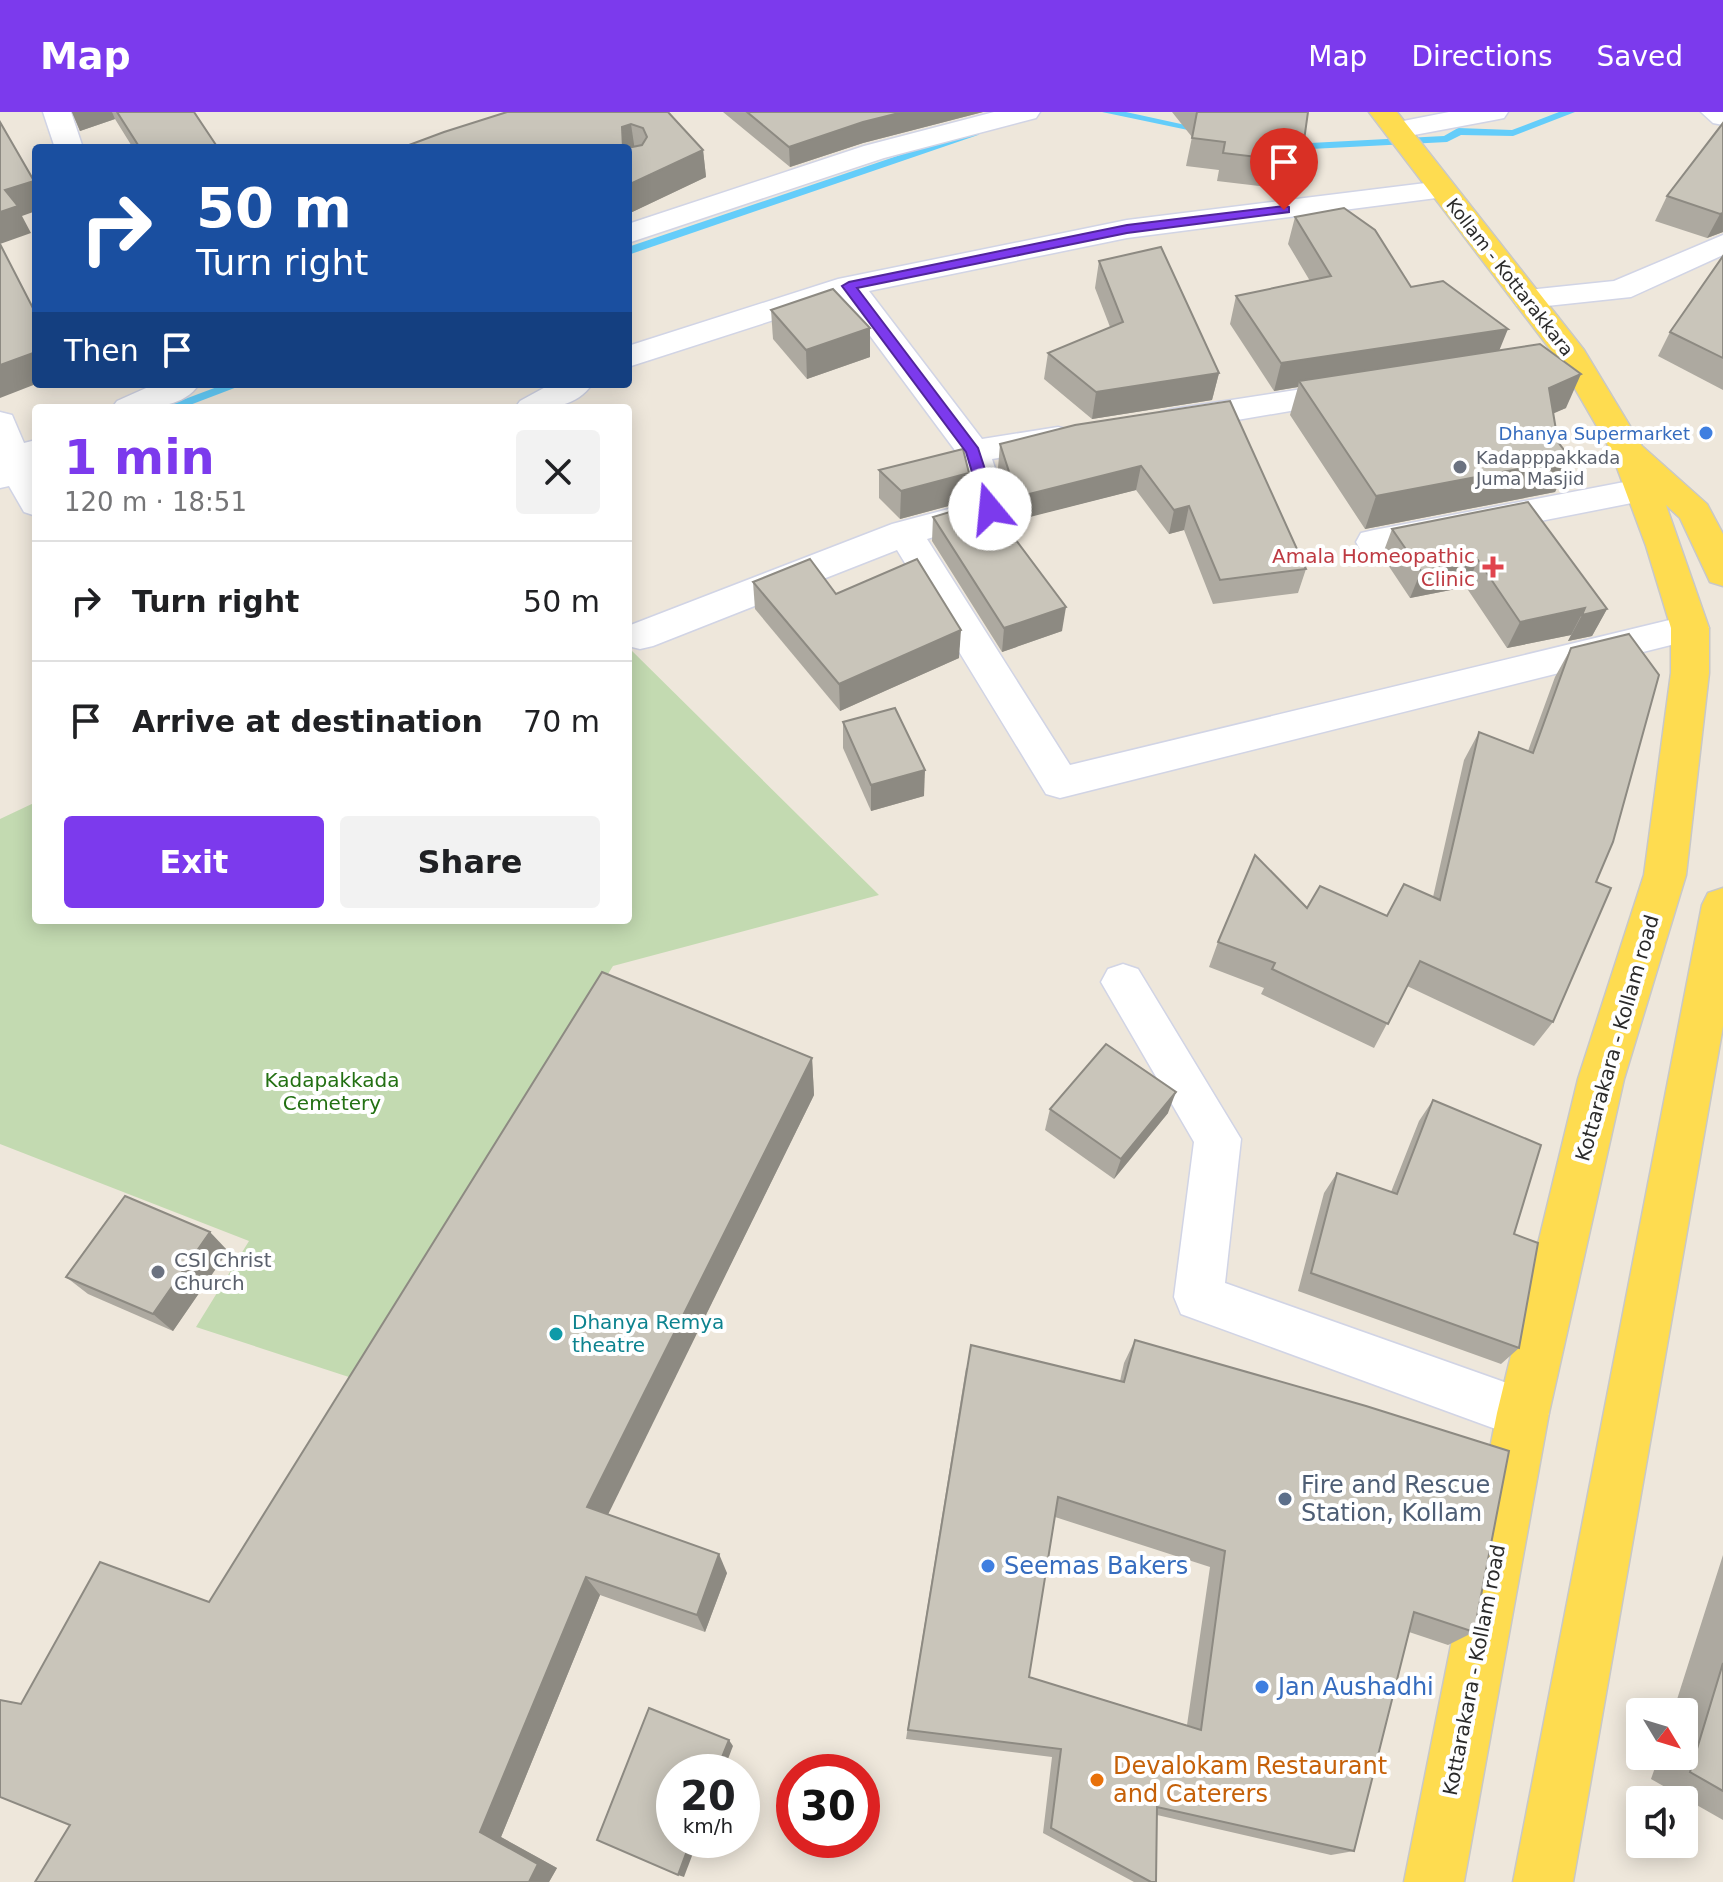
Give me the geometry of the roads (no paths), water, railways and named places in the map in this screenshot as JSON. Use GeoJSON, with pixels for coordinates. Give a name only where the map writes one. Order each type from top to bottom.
{"type":"FeatureCollection","features":[{"type":"Feature","properties":{"kind":"main road","name":"Kollam - Kottarakkara"},"geometry":{"type":"LineString","coordinates":[[1390,121],[1528,299],[1557,360],[1634,470]]}},
{"type":"Feature","properties":{"kind":"main road"},"geometry":{"type":"LineString","coordinates":[[1634,470],[1695,512],[1723,573]]}},
{"type":"Feature","properties":{"kind":"main road","name":"Kottarakara - Kollam road"},"geometry":{"type":"LineString","coordinates":[[1434,1882],[1523,1413],[1601,1079],[1665,875],[1690,673],[1690,628],[1664,546],[1634,470]]}},
{"type":"Feature","properties":{"kind":"main road"},"geometry":{"type":"LineString","coordinates":[[1543,1882],[1723,905]]}},
{"type":"Feature","properties":{"kind":"street"},"geometry":{"type":"LineString","coordinates":[[57,112],[68,144]]}},
{"type":"Feature","properties":{"kind":"street"},"geometry":{"type":"LineString","coordinates":[[632,233],[874,152],[1026,112]]}},
{"type":"Feature","properties":{"kind":"street"},"geometry":{"type":"LineString","coordinates":[[1390,121],[1494,112]]}},
{"type":"Feature","properties":{"kind":"street"},"geometry":{"type":"LineString","coordinates":[[1715,112],[1723,117]]}},
{"type":"Feature","properties":{"kind":"street"},"geometry":{"type":"LineString","coordinates":[[632,356],[849,286],[1127,229],[1442,190]]}},
{"type":"Feature","properties":{"kind":"street"},"geometry":{"type":"LineString","coordinates":[[1528,299],[1620,290],[1723,244]]}},
{"type":"Feature","properties":{"kind":"street"},"geometry":{"type":"LineString","coordinates":[[640,636],[905,533],[990,509],[973,451],[849,286]]}},
{"type":"Feature","properties":{"kind":"street"},"geometry":{"type":"LineString","coordinates":[[1147,424],[1384,387]]}},
{"type":"Feature","properties":{"kind":"street"},"geometry":{"type":"LineString","coordinates":[[138,404],[174,388]]}},
{"type":"Feature","properties":{"kind":"street"},"geometry":{"type":"LineString","coordinates":[[539,404],[569,388]]}},
{"type":"Feature","properties":{"kind":"street"},"geometry":{"type":"LineString","coordinates":[[0,423],[32,495]]}},
{"type":"Feature","properties":{"kind":"street"},"geometry":{"type":"LineString","coordinates":[[973,451],[1083,434]]}},
{"type":"Feature","properties":{"kind":"street"},"geometry":{"type":"LineString","coordinates":[[1374,542],[1634,470]]}},
{"type":"Feature","properties":{"kind":"street"},"geometry":{"type":"LineString","coordinates":[[1695,512],[1723,534]]}},
{"type":"Feature","properties":{"kind":"street"},"geometry":{"type":"LineString","coordinates":[[905,533],[1060,783],[1690,628]]}},
{"type":"Feature","properties":{"kind":"street"},"geometry":{"type":"LineString","coordinates":[[1123,982],[1218,1139],[1199,1297],[1523,1413]]}},
{"type":"Feature","properties":{"kind":"waterway"},"geometry":{"type":"LineString","coordinates":[[1108,112],[1207,131]]}},
{"type":"Feature","properties":{"kind":"waterway"},"geometry":{"type":"LineString","coordinates":[[1279,145],[1291,147],[1447,139],[1458,131],[1513,133],[1569,112]]}},
{"type":"Feature","properties":{"kind":"waterway"},"geometry":{"type":"LineString","coordinates":[[632,250],[974,133]]}},
{"type":"Feature","properties":{"kind":"waterway"},"geometry":{"type":"LineString","coordinates":[[180,404],[226,388]]}},
{"type":"Feature","properties":{"kind":"place","name":"Dhanya Supermarket"},"geometry":{"type":"Point","coordinates":[1706,433]}},
{"type":"Feature","properties":{"kind":"place","name":"Kadapppakkada Juma Masjid"},"geometry":{"type":"Point","coordinates":[1460,467]}},
{"type":"Feature","properties":{"kind":"place","name":"Amala Homeopathic Clinic"},"geometry":{"type":"Point","coordinates":[1493,567]}},
{"type":"Feature","properties":{"kind":"place","name":"CSI Christ Church"},"geometry":{"type":"Point","coordinates":[158,1272]}},
{"type":"Feature","properties":{"kind":"place","name":"Dhanya Remya theatre"},"geometry":{"type":"Point","coordinates":[556,1334]}},
{"type":"Feature","properties":{"kind":"place","name":"Fire and Rescue Station, Kollam"},"geometry":{"type":"Point","coordinates":[1285,1499]}},
{"type":"Feature","properties":{"kind":"place","name":"Seemas Bakers"},"geometry":{"type":"Point","coordinates":[988,1566]}},
{"type":"Feature","properties":{"kind":"place","name":"Jan Aushadhi"},"geometry":{"type":"Point","coordinates":[1262,1687]}},
{"type":"Feature","properties":{"kind":"place","name":"Devalokam Restaurant and Caterers"},"geometry":{"type":"Point","coordinates":[1097,1780]}},
{"type":"Feature","properties":{"kind":"park label","name":"Kadapakkada Cemetery"},"geometry":{"type":"Point","coordinates":[332,1092]}}]}
